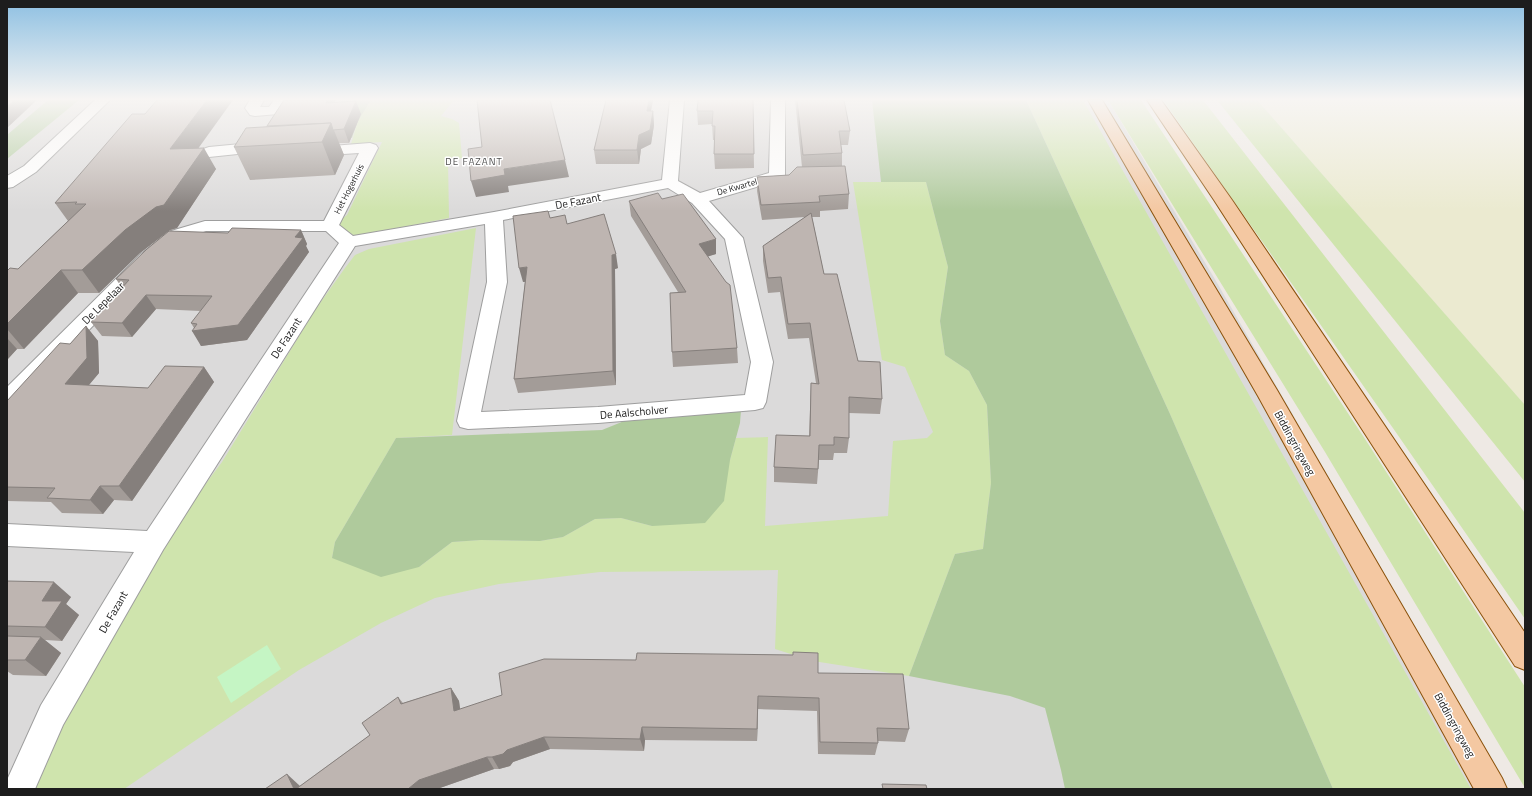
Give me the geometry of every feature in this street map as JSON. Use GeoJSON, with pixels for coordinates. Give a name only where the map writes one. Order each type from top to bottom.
{"type":"FeatureCollection","features":[{"type":"Feature","properties":{"kind":"main road","name":"Biddingringweg"},"geometry":{"type":"LineString","coordinates":[[1117,137],[1269,396],[1491,789]]}},
{"type":"Feature","properties":{"kind":"main road"},"geometry":{"type":"LineString","coordinates":[[1179,137],[1525,657]]}},
{"type":"Feature","properties":{"kind":"street"},"geometry":{"type":"LineString","coordinates":[[7,184],[30,169],[64,137]]}},
{"type":"Feature","properties":{"kind":"street"},"geometry":{"type":"LineString","coordinates":[[670,183],[674,137]]}},
{"type":"Feature","properties":{"kind":"street","name":"De Kwartel"},"geometry":{"type":"LineString","coordinates":[[698,199],[785,176],[781,137]]}},
{"type":"Feature","properties":{"kind":"street","name":"Het Hogerhuis"},"geometry":{"type":"LineString","coordinates":[[209,152],[251,148],[257,154],[370,148],[330,226]]}},
{"type":"Feature","properties":{"kind":"street"},"geometry":{"type":"LineString","coordinates":[[7,199],[18,188],[30,169]]}},
{"type":"Feature","properties":{"kind":"street","name":"De Aalscholver"},"geometry":{"type":"LineString","coordinates":[[494,217],[497,282],[468,421],[598,415],[755,402],[762,362],[734,238],[698,199],[670,183]]}},
{"type":"Feature","properties":{"kind":"street","name":"De Fazant"},"geometry":{"type":"LineString","coordinates":[[19,789],[52,715],[154,542],[349,242],[494,217],[670,183]]}},
{"type":"Feature","properties":{"kind":"street","name":"De Lepelaar"},"geometry":{"type":"LineString","coordinates":[[7,400],[148,258],[177,235],[205,226],[330,226]]}},
{"type":"Feature","properties":{"kind":"street"},"geometry":{"type":"LineString","coordinates":[[330,226],[349,242]]}},
{"type":"Feature","properties":{"kind":"street"},"geometry":{"type":"LineString","coordinates":[[7,535],[154,542]]}},
{"type":"Feature","properties":{"kind":"shaded area"},"geometry":{"type":"Polygon","coordinates":[[[7,137],[1130,137],[1216,281],[1508,789],[7,789],[7,137]]]}},
{"type":"Feature","properties":{"kind":"green space"},"geometry":{"type":"Polygon","coordinates":[[[7,137],[34,137],[7,159],[7,137]]]}},
{"type":"Feature","properties":{"kind":"green space"},"geometry":{"type":"Polygon","coordinates":[[[337,137],[352,137],[352,138],[336,139],[337,137]]]}},
{"type":"Feature","properties":{"kind":"green space"},"geometry":{"type":"Polygon","coordinates":[[[353,137],[460,137],[462,158],[448,161],[449,218],[356,236],[333,226],[347,215],[382,142],[351,144],[353,137]]]}},
{"type":"Feature","properties":{"kind":"green space"},"geometry":{"type":"Polygon","coordinates":[[[876,137],[1043,137],[1170,414],[1333,789],[1065,789],[1045,708],[1010,696],[909,676],[955,554],[983,549],[991,483],[987,405],[969,371],[945,355],[940,321],[948,267],[926,182],[881,182],[876,137]]]}},
{"type":"Feature","properties":{"kind":"green space"},"geometry":{"type":"Polygon","coordinates":[[[1043,137],[1104,137],[1471,789],[1333,789],[1170,414],[1043,137]]]}},
{"type":"Feature","properties":{"kind":"green space"},"geometry":{"type":"Polygon","coordinates":[[[1131,137],[1166,137],[1365,439],[1525,687],[1525,788],[1325,452],[1131,137]]]}},
{"type":"Feature","properties":{"kind":"green space"},"geometry":{"type":"Polygon","coordinates":[[[1189,137],[1232,137],[1525,513],[1525,619],[1189,137]]]}},
{"type":"Feature","properties":{"kind":"green space"},"geometry":{"type":"Polygon","coordinates":[[[1247,137],[1290,137],[1525,405],[1525,482],[1247,137]]]}},
{"type":"Feature","properties":{"kind":"green space"},"geometry":{"type":"Polygon","coordinates":[[[1290,137],[1525,137],[1525,405],[1290,137]]]}},
{"type":"Feature","properties":{"kind":"green space"},"geometry":{"type":"Polygon","coordinates":[[[853,182],[926,182],[948,267],[940,321],[945,355],[969,371],[987,405],[991,483],[983,549],[955,554],[909,676],[813,661],[775,649],[778,570],[600,572],[499,584],[435,598],[381,623],[299,670],[124,789],[33,789],[89,662],[162,542],[222,462],[315,310],[355,255],[369,249],[476,228],[452,435],[396,438],[335,542],[332,558],[419,567],[452,542],[481,540],[540,541],[563,537],[595,519],[621,518],[652,526],[730,460],[736,438],[768,437],[765,526],[888,516],[893,441],[927,438],[933,432],[905,367],[882,360],[853,182]]]}},
{"type":"Feature","properties":{"kind":"green space"},"geometry":{"type":"Polygon","coordinates":[[[741,410],[740,423],[730,460],[724,501],[705,523],[652,526],[621,518],[595,519],[563,537],[540,541],[481,540],[452,542],[419,567],[381,577],[332,558],[335,542],[396,438],[602,430],[639,415],[741,410]]]}},
{"type":"Feature","properties":{"kind":"green space"},"geometry":{"type":"Polygon","coordinates":[[[267,645],[281,669],[231,703],[217,677],[267,645]]]}},
{"type":"Feature","properties":{"kind":"building"},"geometry":{"type":"Polygon","coordinates":[[[112,137],[179,137],[170,149],[204,148],[164,205],[156,207],[125,230],[82,270],[61,270],[7,324],[7,271],[10,268],[18,269],[86,204],[75,204],[77,202],[55,203],[112,137]]]}},
{"type":"Feature","properties":{"kind":"building"},"geometry":{"type":"Polygon","coordinates":[[[240,137],[324,137],[322,142],[234,147],[240,137]]]}},
{"type":"Feature","properties":{"kind":"building"},"geometry":{"type":"Polygon","coordinates":[[[481,137],[559,137],[565,160],[504,169],[505,175],[471,181],[468,149],[482,147],[481,137]]]}},
{"type":"Feature","properties":{"kind":"building"},"geometry":{"type":"Polygon","coordinates":[[[597,137],[639,137],[637,150],[594,150],[597,137]]]}},
{"type":"Feature","properties":{"kind":"building"},"geometry":{"type":"Polygon","coordinates":[[[715,137],[754,137],[754,154],[714,154],[715,137]]]}},
{"type":"Feature","properties":{"kind":"building"},"geometry":{"type":"Polygon","coordinates":[[[801,137],[840,137],[842,153],[803,155],[801,137]]]}},
{"type":"Feature","properties":{"kind":"building"},"geometry":{"type":"Polygon","coordinates":[[[845,166],[849,194],[819,196],[820,202],[761,205],[757,177],[789,175],[797,167],[845,166]]]}},
{"type":"Feature","properties":{"kind":"building"},"geometry":{"type":"Polygon","coordinates":[[[658,193],[662,199],[683,194],[716,239],[699,244],[726,282],[730,285],[737,348],[672,352],[670,293],[686,292],[629,201],[658,193]]]}},
{"type":"Feature","properties":{"kind":"building"},"geometry":{"type":"Polygon","coordinates":[[[548,211],[550,218],[565,215],[567,224],[604,214],[616,254],[612,255],[613,371],[514,379],[527,267],[519,268],[513,216],[548,211]]]}},
{"type":"Feature","properties":{"kind":"building"},"geometry":{"type":"Polygon","coordinates":[[[811,213],[824,274],[837,274],[858,361],[880,362],[882,399],[849,397],[849,438],[834,437],[834,445],[819,445],[818,469],[774,467],[776,435],[810,436],[811,383],[819,384],[810,323],[788,324],[781,277],[768,278],[763,246],[811,213]]]}},
{"type":"Feature","properties":{"kind":"building"},"geometry":{"type":"Polygon","coordinates":[[[232,228],[301,230],[295,237],[303,238],[238,325],[192,331],[197,324],[191,323],[212,296],[146,295],[122,323],[91,322],[129,280],[116,279],[147,249],[169,231],[228,233],[232,228]]]}},
{"type":"Feature","properties":{"kind":"building"},"geometry":{"type":"Polygon","coordinates":[[[86,326],[87,358],[65,384],[148,388],[165,366],[204,367],[119,486],[100,486],[90,500],[47,498],[55,488],[7,487],[7,401],[60,343],[70,344],[86,326]]]}},
{"type":"Feature","properties":{"kind":"building"},"geometry":{"type":"Polygon","coordinates":[[[7,581],[54,582],[42,601],[62,601],[45,627],[7,626],[7,581]]]}},
{"type":"Feature","properties":{"kind":"building"},"geometry":{"type":"Polygon","coordinates":[[[7,636],[41,637],[25,660],[7,660],[7,636]]]}},
{"type":"Feature","properties":{"kind":"building"},"geometry":{"type":"Polygon","coordinates":[[[793,652],[818,653],[818,673],[903,674],[909,729],[877,728],[878,743],[820,742],[819,698],[758,696],[757,729],[642,727],[640,739],[544,737],[507,750],[503,754],[487,757],[419,780],[408,789],[296,789],[370,735],[362,723],[398,697],[401,704],[451,688],[454,711],[502,695],[499,673],[544,659],[636,660],[637,653],[793,655],[793,652]]]}},
{"type":"Feature","properties":{"kind":"building"},"geometry":{"type":"Polygon","coordinates":[[[287,774],[294,789],[265,789],[287,774]]]}},
{"type":"Feature","properties":{"kind":"building"},"geometry":{"type":"Polygon","coordinates":[[[882,784],[926,785],[927,789],[883,789],[882,784]]]}},
{"type":"Feature","properties":{"kind":"district","name":"DE FAZANT"},"geometry":{"type":"Point","coordinates":[474,161]}}]}
